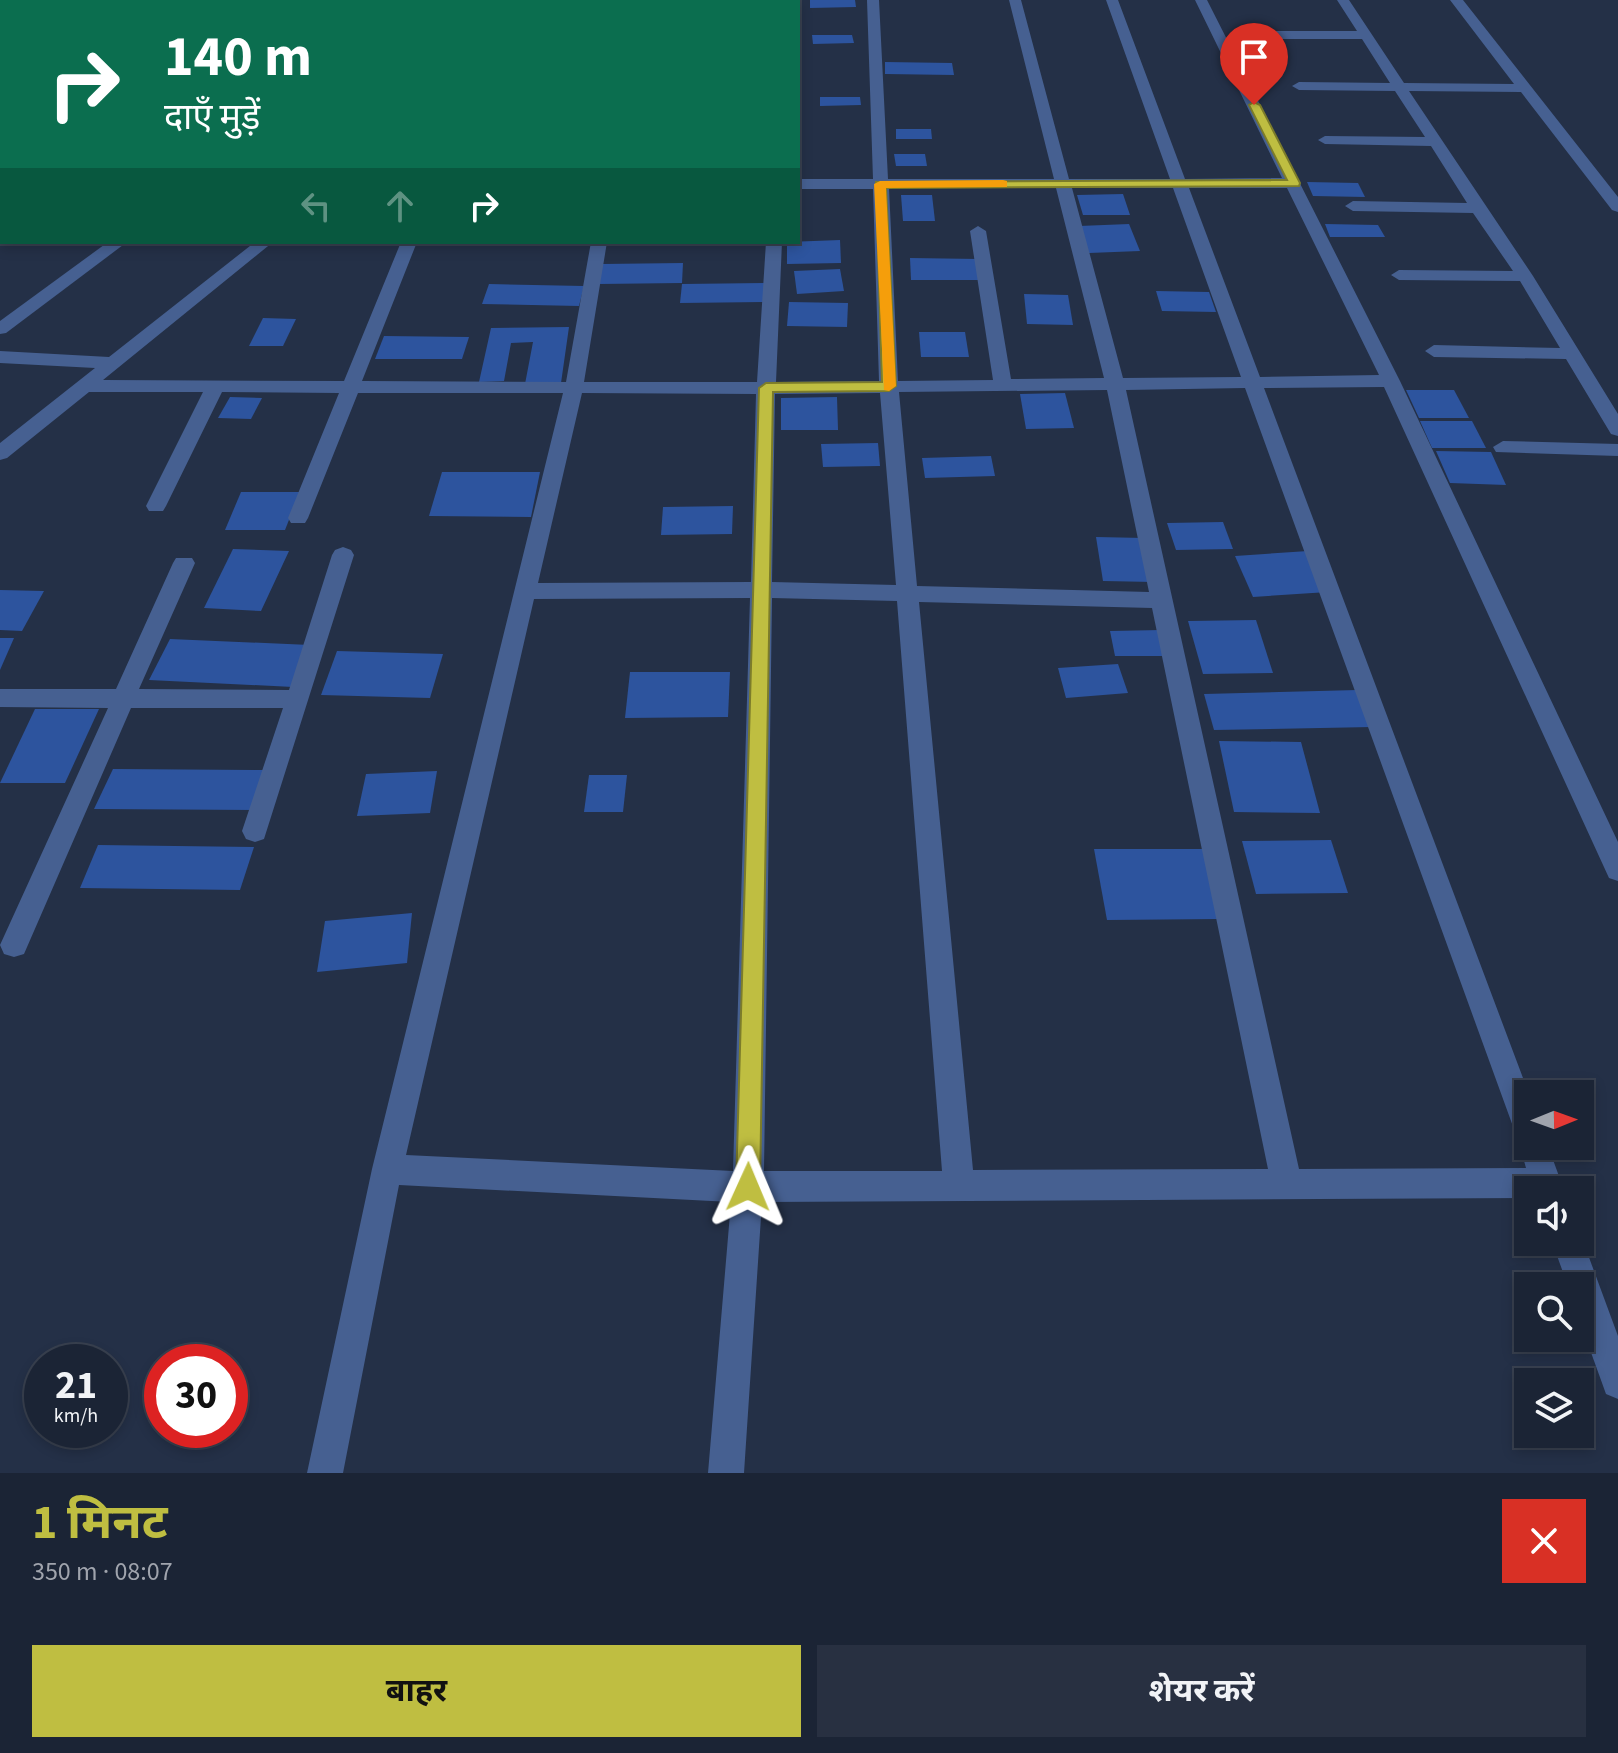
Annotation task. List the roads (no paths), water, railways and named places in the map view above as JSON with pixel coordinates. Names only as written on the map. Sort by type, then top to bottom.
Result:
[{"type":"street","points":[[873,0],[889,386],[959,1188]]},
{"type":"street","points":[[1015,0],[1115,384],[1287,1185]]},
{"type":"street","points":[[1112,0],[1514,1094]]},
{"type":"street","points":[[1201,0],[1391,381],[1618,870]]},
{"type":"street","points":[[1343,0],[1525,276],[1618,430]]},
{"type":"street","points":[[1456,0],[1618,207]]},
{"type":"street","points":[[1275,35],[1366,35]]},
{"type":"street","points":[[1299,86],[1526,88]]},
{"type":"street","points":[[1325,140],[1435,142]]},
{"type":"street","points":[[800,184],[1294,183]]},
{"type":"street","points":[[1353,206],[1478,208]]},
{"type":"street","points":[[978,231],[1003,385]]},
{"type":"street","points":[[0,329],[116,244]]},
{"type":"street","points":[[0,453],[262,244]]},
{"type":"street","points":[[298,518],[408,244]]},
{"type":"street","points":[[325,1473],[387,1169],[574,387],[599,244]]},
{"type":"street","points":[[726,1473],[748,1187],[766,388],[774,244]]},
{"type":"street","points":[[1399,275],[1525,276]]},
{"type":"street","points":[[1434,351],[1572,354]]},
{"type":"street","points":[[0,357],[113,363]]},
{"type":"street","points":[[85,386],[766,388],[1391,381]]},
{"type":"street","points":[[156,506],[215,387]]},
{"type":"street","points":[[1503,447],[1618,450]]},
{"type":"street","points":[[255,831],[343,555]]},
{"type":"street","points":[[14,945],[184,563]]},
{"type":"street","points":[[525,591],[762,590],[1161,600]]},
{"type":"street","points":[[1,700],[298,699]]},
{"type":"street","points":[[387,1169],[748,1187],[1514,1186]]},
{"type":"street","points":[[1573,1256],[1618,1382]]}]
